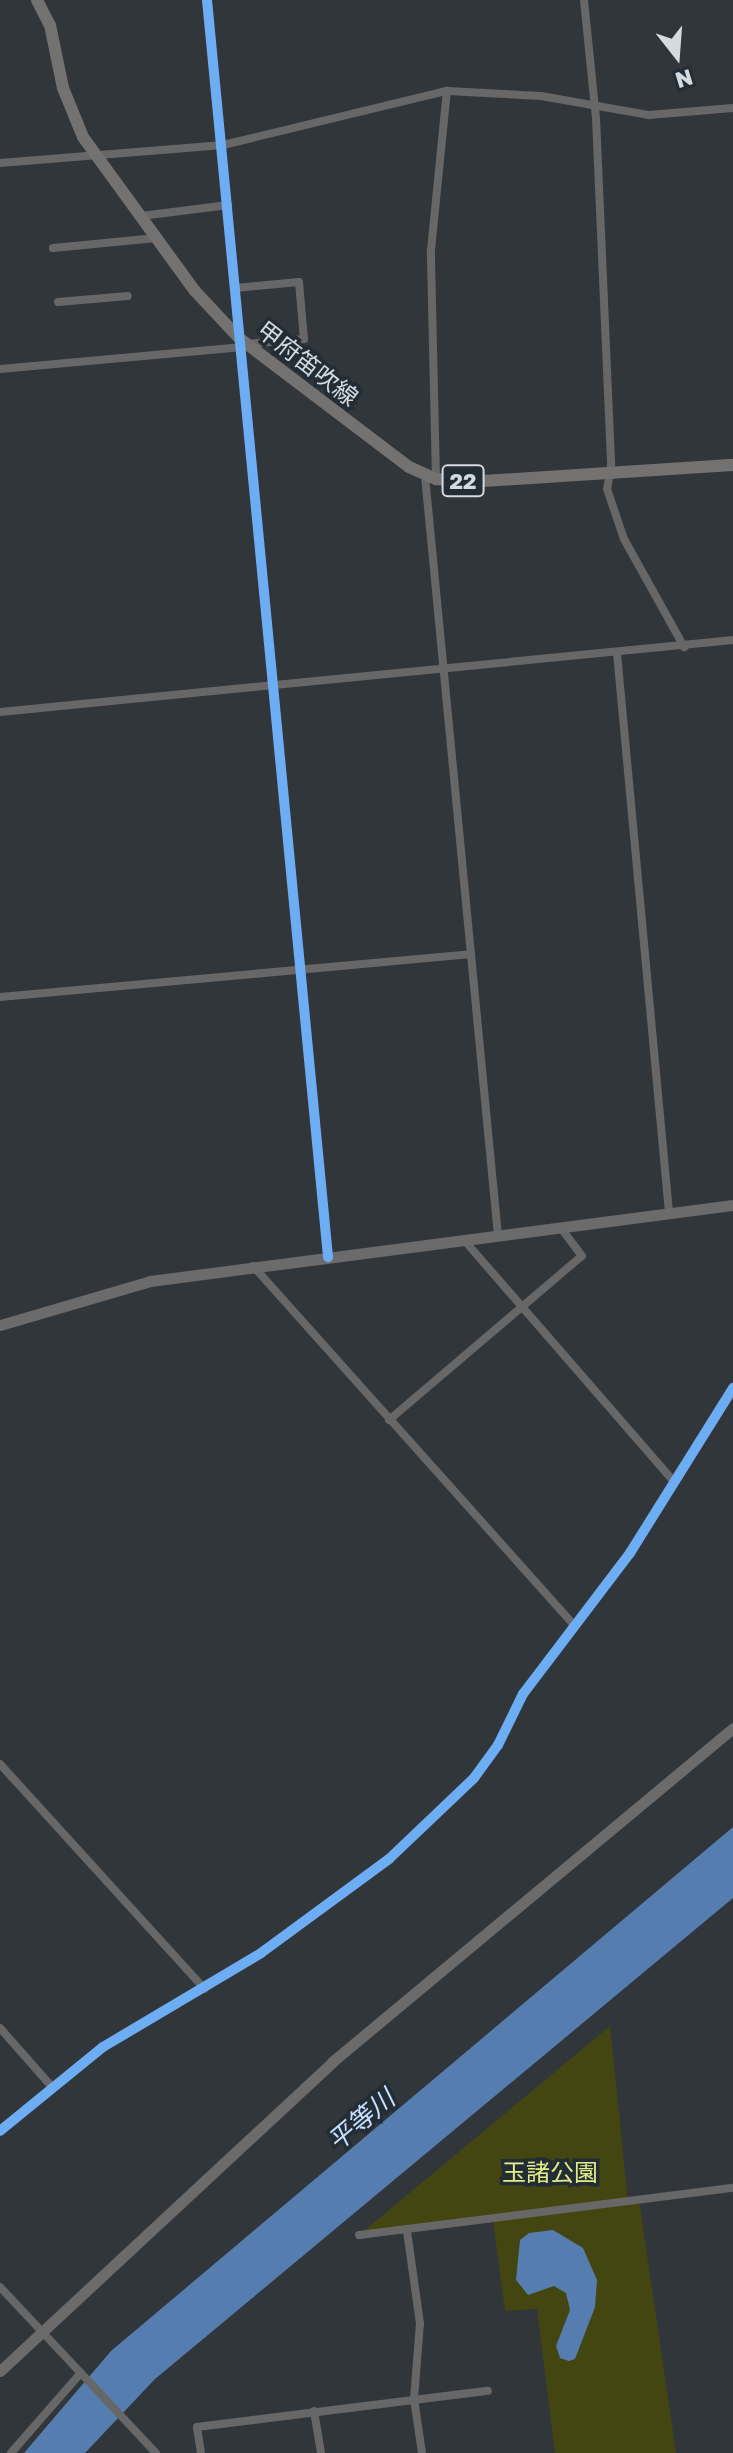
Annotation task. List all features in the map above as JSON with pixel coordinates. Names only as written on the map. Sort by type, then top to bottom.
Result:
[{"type":"main road","name":"甲府笛吹線","points":[[42,2],[74,119],[94,153],[195,291],[242,343],[431,478]]},
{"type":"main road","name":"22","points":[[431,478],[607,474],[733,465]]},
{"type":"street","points":[[207,0],[328,1257]]},
{"type":"street","points":[[584,0],[593,105],[607,489],[624,539],[684,647]]},
{"type":"street","points":[[447,91],[431,250],[431,478],[443,667],[498,1235]]},
{"type":"street","points":[[0,163],[94,153],[223,145],[447,91],[541,96],[649,115],[733,108]]},
{"type":"street","points":[[141,216],[228,205]]},
{"type":"street","points":[[53,248],[157,238]]},
{"type":"street","points":[[0,369],[304,339],[299,282],[235,288]]},
{"type":"street","points":[[58,302],[128,296]]},
{"type":"street","points":[[0,712],[733,640]]},
{"type":"street","points":[[617,653],[669,1212]]},
{"type":"street","points":[[0,997],[471,954]]},
{"type":"street","points":[[0,1325],[150,1281],[733,1205]]},
{"type":"street","points":[[389,1420],[582,1256],[561,1228]]},
{"type":"street","points":[[464,1240],[674,1482]]},
{"type":"street","points":[[252,1266],[575,1626]]},
{"type":"street","points":[[0,2131],[103,2047],[205,1989],[389,1859],[474,1778],[523,1694],[630,1553],[733,1388]]},
{"type":"street","points":[[0,2371],[332,2062],[733,1728]]},
{"type":"street","points":[[0,1764],[205,1989]]},
{"type":"street","points":[[0,2028],[52,2087]]},
{"type":"street","points":[[359,2235],[733,2188]]},
{"type":"street","points":[[407,2231],[420,2323],[414,2399],[422,2453]]},
{"type":"street","points":[[0,2287],[156,2453]]},
{"type":"street","points":[[11,2453],[82,2375]]},
{"type":"street","points":[[201,2453],[197,2427],[488,2391]]},
{"type":"street","points":[[314,2411],[321,2453]]},
{"type":"green space","name":"玉諸公園","points":[[610,2026],[628,2201],[639,2200],[676,2453],[555,2453],[537,2309],[505,2311],[493,2220],[359,2235]]},
{"type":"water","points":[[733,1827],[733,1898],[155,2379],[85,2453],[24,2453],[111,2351]]},
{"type":"water","points":[[553,2230],[583,2248],[597,2280],[595,2307],[575,2359],[569,2361],[560,2358],[556,2346],[570,2310],[566,2293],[554,2286],[528,2295],[516,2280],[520,2240],[529,2233]]},
{"type":"cycle path","points":[[207,0],[328,1257]]},
{"type":"cycle path","points":[[0,2131],[103,2047],[261,1953],[389,1859],[474,1778],[498,1745],[523,1694],[630,1553],[733,1388]]},
{"type":"water label","name":"平等川","points":[[361,2120]]}]
